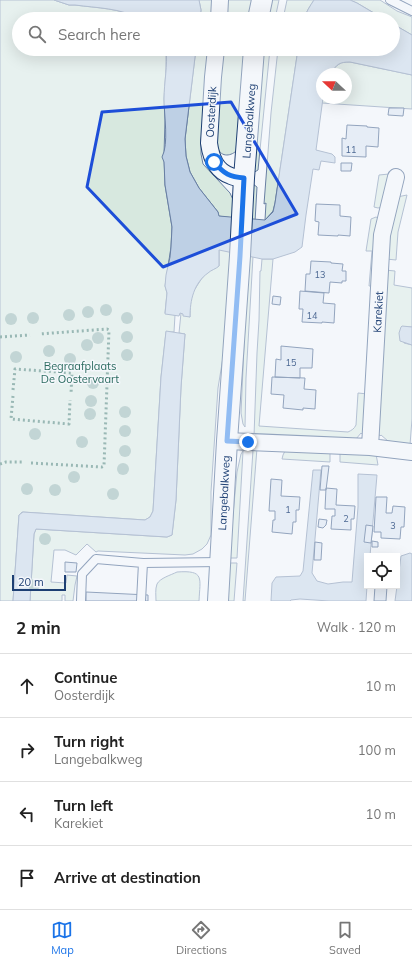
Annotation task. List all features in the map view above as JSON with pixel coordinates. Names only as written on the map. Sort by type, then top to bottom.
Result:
[{"type":"street","points":[[219,12],[220,0]]},
{"type":"street","points":[[259,12],[262,0]]},
{"type":"street","name":"Oosterdijk","points":[[215,56],[212,85],[210,154],[220,170],[232,177],[244,178]]},
{"type":"street","name":"Langebalkweg","points":[[218,601],[244,178],[253,56]]},
{"type":"street","name":"Karekiet","points":[[370,447],[382,235],[396,177]]},
{"type":"street","points":[[227,441],[370,447],[412,452]]},
{"type":"lane","points":[[390,0],[412,11]]},
{"type":"lane","points":[[80,601],[82,574],[96,559],[143,563],[220,562]]},
{"type":"lane","points":[[141,601],[143,563]]},
{"type":"highlighted area","points":[[231,102],[297,214],[163,267],[87,187],[102,112]]},
{"type":"green space","name":"Begraafplaats De Oostervaart","points":[[0,0],[54,0],[69,5],[121,12],[12,12],[12,56],[166,56],[164,99],[165,185],[172,227],[171,247],[165,286],[167,293],[165,313],[175,315],[174,332],[166,332],[161,377],[153,511],[150,517],[145,520],[22,512],[19,515],[13,601],[0,601]]},
{"type":"green space","points":[[199,0],[215,0],[214,12],[201,12]]},
{"type":"green space","points":[[226,0],[253,0],[251,12],[225,12]]},
{"type":"green space","points":[[270,0],[279,0],[276,12],[268,12]]},
{"type":"green space","points":[[287,0],[314,0],[307,12],[284,12]]},
{"type":"green space","points":[[350,0],[380,0],[400,12],[372,12]]},
{"type":"green space","points":[[400,12],[412,17],[412,35],[400,28]]},
{"type":"green space","points":[[195,56],[209,56],[201,154],[203,164],[230,193],[234,202],[233,218],[218,216],[218,212],[199,188],[190,172],[186,156],[185,139]]},
{"type":"green space","points":[[221,56],[244,56],[237,150],[230,155],[224,155],[218,148],[216,131]]},
{"type":"green space","points":[[261,56],[269,56],[258,170],[253,173]]},
{"type":"green space","points":[[277,56],[297,56],[275,203],[273,211],[265,220],[266,203],[264,204]]},
{"type":"green space","points":[[342,62],[350,62],[412,75],[412,109],[337,104],[352,104],[352,68],[335,67]]},
{"type":"green space","points":[[389,174],[383,207],[374,207],[379,175]]},
{"type":"green space","points":[[253,184],[257,187],[246,378],[245,427],[241,413]]},
{"type":"green space","points":[[407,195],[398,232],[396,260],[386,259],[397,197]]},
{"type":"green space","points":[[376,217],[380,219],[374,286],[369,286],[372,251],[366,251],[371,219]]},
{"type":"green space","points":[[219,249],[232,252],[225,345],[218,388],[211,492],[211,535],[207,544],[193,554],[185,555],[96,552],[87,544],[76,555],[65,550],[54,550],[51,582],[66,583],[67,575],[77,576],[73,601],[65,601],[65,595],[62,595],[62,601],[30,601],[34,534],[36,529],[167,537],[172,535],[176,500],[185,334],[179,333],[181,313],[190,317],[190,303],[193,292],[208,272],[219,266]]},
{"type":"green space","points":[[262,259],[273,259],[259,426],[348,432],[356,425],[358,393],[368,394],[364,432],[362,434],[361,433],[356,439],[254,436],[260,271]]},
{"type":"green space","points":[[385,270],[395,271],[394,285],[412,288],[412,327],[402,327],[404,343],[412,345],[412,419],[410,445],[388,441],[377,432]]},
{"type":"green space","points":[[257,448],[245,601],[243,601],[253,450]]},
{"type":"green space","points":[[286,449],[330,451],[330,462],[282,459]]},
{"type":"green space","points":[[243,451],[237,558],[229,558],[237,472]]},
{"type":"green space","points":[[340,452],[376,454],[378,465],[340,462]]},
{"type":"green space","points":[[228,563],[237,563],[234,601],[226,601]]},
{"type":"green space","points":[[177,572],[192,572],[197,574],[200,581],[199,601],[156,601],[156,588],[158,582],[163,578]]},
{"type":"water","points":[[54,0],[199,0],[201,10],[201,12],[121,12],[69,5]]},
{"type":"water","points":[[314,0],[350,0],[372,12],[307,12]]},
{"type":"water","points":[[400,28],[412,35],[412,75],[350,62],[339,64],[335,68],[316,68],[316,104],[322,104],[316,150],[332,154],[335,157],[335,163],[321,161],[319,170],[313,169],[302,247],[295,252],[273,259],[262,259],[219,250],[219,266],[203,277],[196,287],[192,298],[190,317],[183,316],[183,314],[180,313],[179,316],[165,314],[167,293],[165,286],[170,257],[172,227],[165,185],[164,162],[162,157],[166,137],[164,99],[167,56],[195,56],[185,139],[186,156],[190,172],[199,188],[218,212],[219,216],[265,220],[273,212],[297,56],[400,56]]},
{"type":"water","points":[[402,326],[412,327],[412,345],[400,341],[399,333]]},
{"type":"water","points":[[166,331],[185,334],[176,500],[172,535],[167,537],[36,529],[34,534],[30,601],[13,601],[19,515],[23,512],[145,520],[150,517],[153,511],[161,377]]},
{"type":"water","points":[[313,470],[321,470],[312,573],[317,581],[328,584],[352,582],[358,507],[358,474],[377,475],[370,553],[364,553],[364,589],[367,589],[366,601],[300,599],[290,601],[271,601],[272,583],[276,577],[300,576],[303,571]]},
{"type":"water","points":[[410,553],[412,554],[412,601],[395,601],[397,589],[400,589],[401,556]]},
{"type":"building","points":[[389,108],[404,108],[403,116],[388,115]]},
{"type":"building","points":[[347,125],[379,128],[378,147],[366,146],[366,157],[342,156],[342,138],[346,139]]},
{"type":"building","points":[[341,163],[352,163],[351,171],[341,171]]},
{"type":"building","points":[[316,204],[340,205],[340,216],[351,217],[350,236],[318,235],[319,222],[315,221]]},
{"type":"building","points":[[311,261],[343,264],[342,271],[346,271],[346,281],[342,281],[342,283],[330,282],[329,293],[305,291],[306,274],[310,274]]},
{"type":"building","points":[[300,291],[324,293],[323,303],[335,304],[334,323],[302,322],[303,309],[299,309]]},
{"type":"building","points":[[273,296],[281,297],[280,305],[272,304]]},
{"type":"building","points":[[281,346],[313,349],[312,368],[300,368],[300,378],[275,377],[276,359],[281,360]]},
{"type":"building","points":[[272,377],[305,378],[304,389],[316,390],[315,409],[303,408],[303,410],[283,408],[284,395],[271,394]]},
{"type":"building","points":[[322,466],[329,466],[326,490],[320,490]]},
{"type":"building","points":[[271,479],[282,480],[281,496],[300,497],[299,510],[296,510],[296,522],[293,522],[292,534],[272,532],[273,520],[275,520],[275,511],[269,511]]},
{"type":"building","points":[[326,488],[337,489],[336,505],[355,506],[354,519],[351,519],[351,530],[331,529],[332,516],[335,516],[335,509],[325,509]]},
{"type":"building","points":[[376,497],[387,497],[386,513],[392,513],[393,506],[405,507],[404,527],[401,527],[400,539],[381,538],[381,532],[374,532]]},
{"type":"building","points":[[319,519],[327,520],[326,525],[323,528],[318,527]]},
{"type":"building","points":[[366,525],[373,526],[371,543],[364,542]]},
{"type":"building","points":[[372,541],[378,542],[378,547],[372,547]]},
{"type":"building","points":[[315,542],[322,543],[321,560],[314,560]]},
{"type":"building","points":[[65,562],[77,563],[76,572],[65,572]]},
{"type":"building","points":[[375,589],[387,589],[386,601],[374,601]]},
{"type":"building","points":[[86,592],[148,595],[148,601],[86,601]]},
{"type":"hedge","points":[[31,463],[104,466],[109,330],[40,334]]},
{"type":"hedge","points":[[0,337],[30,335]]},
{"type":"hedge","points":[[13,390],[15,369],[72,373],[71,394]]},
{"type":"hedge","points":[[13,396],[11,419],[69,424],[70,400]]},
{"type":"hedge","points":[[0,464],[6,462],[24,462]]},
{"type":"route","points":[[214,162],[220,170],[226,174],[232,177],[244,178],[227,441],[248,442]]}]
